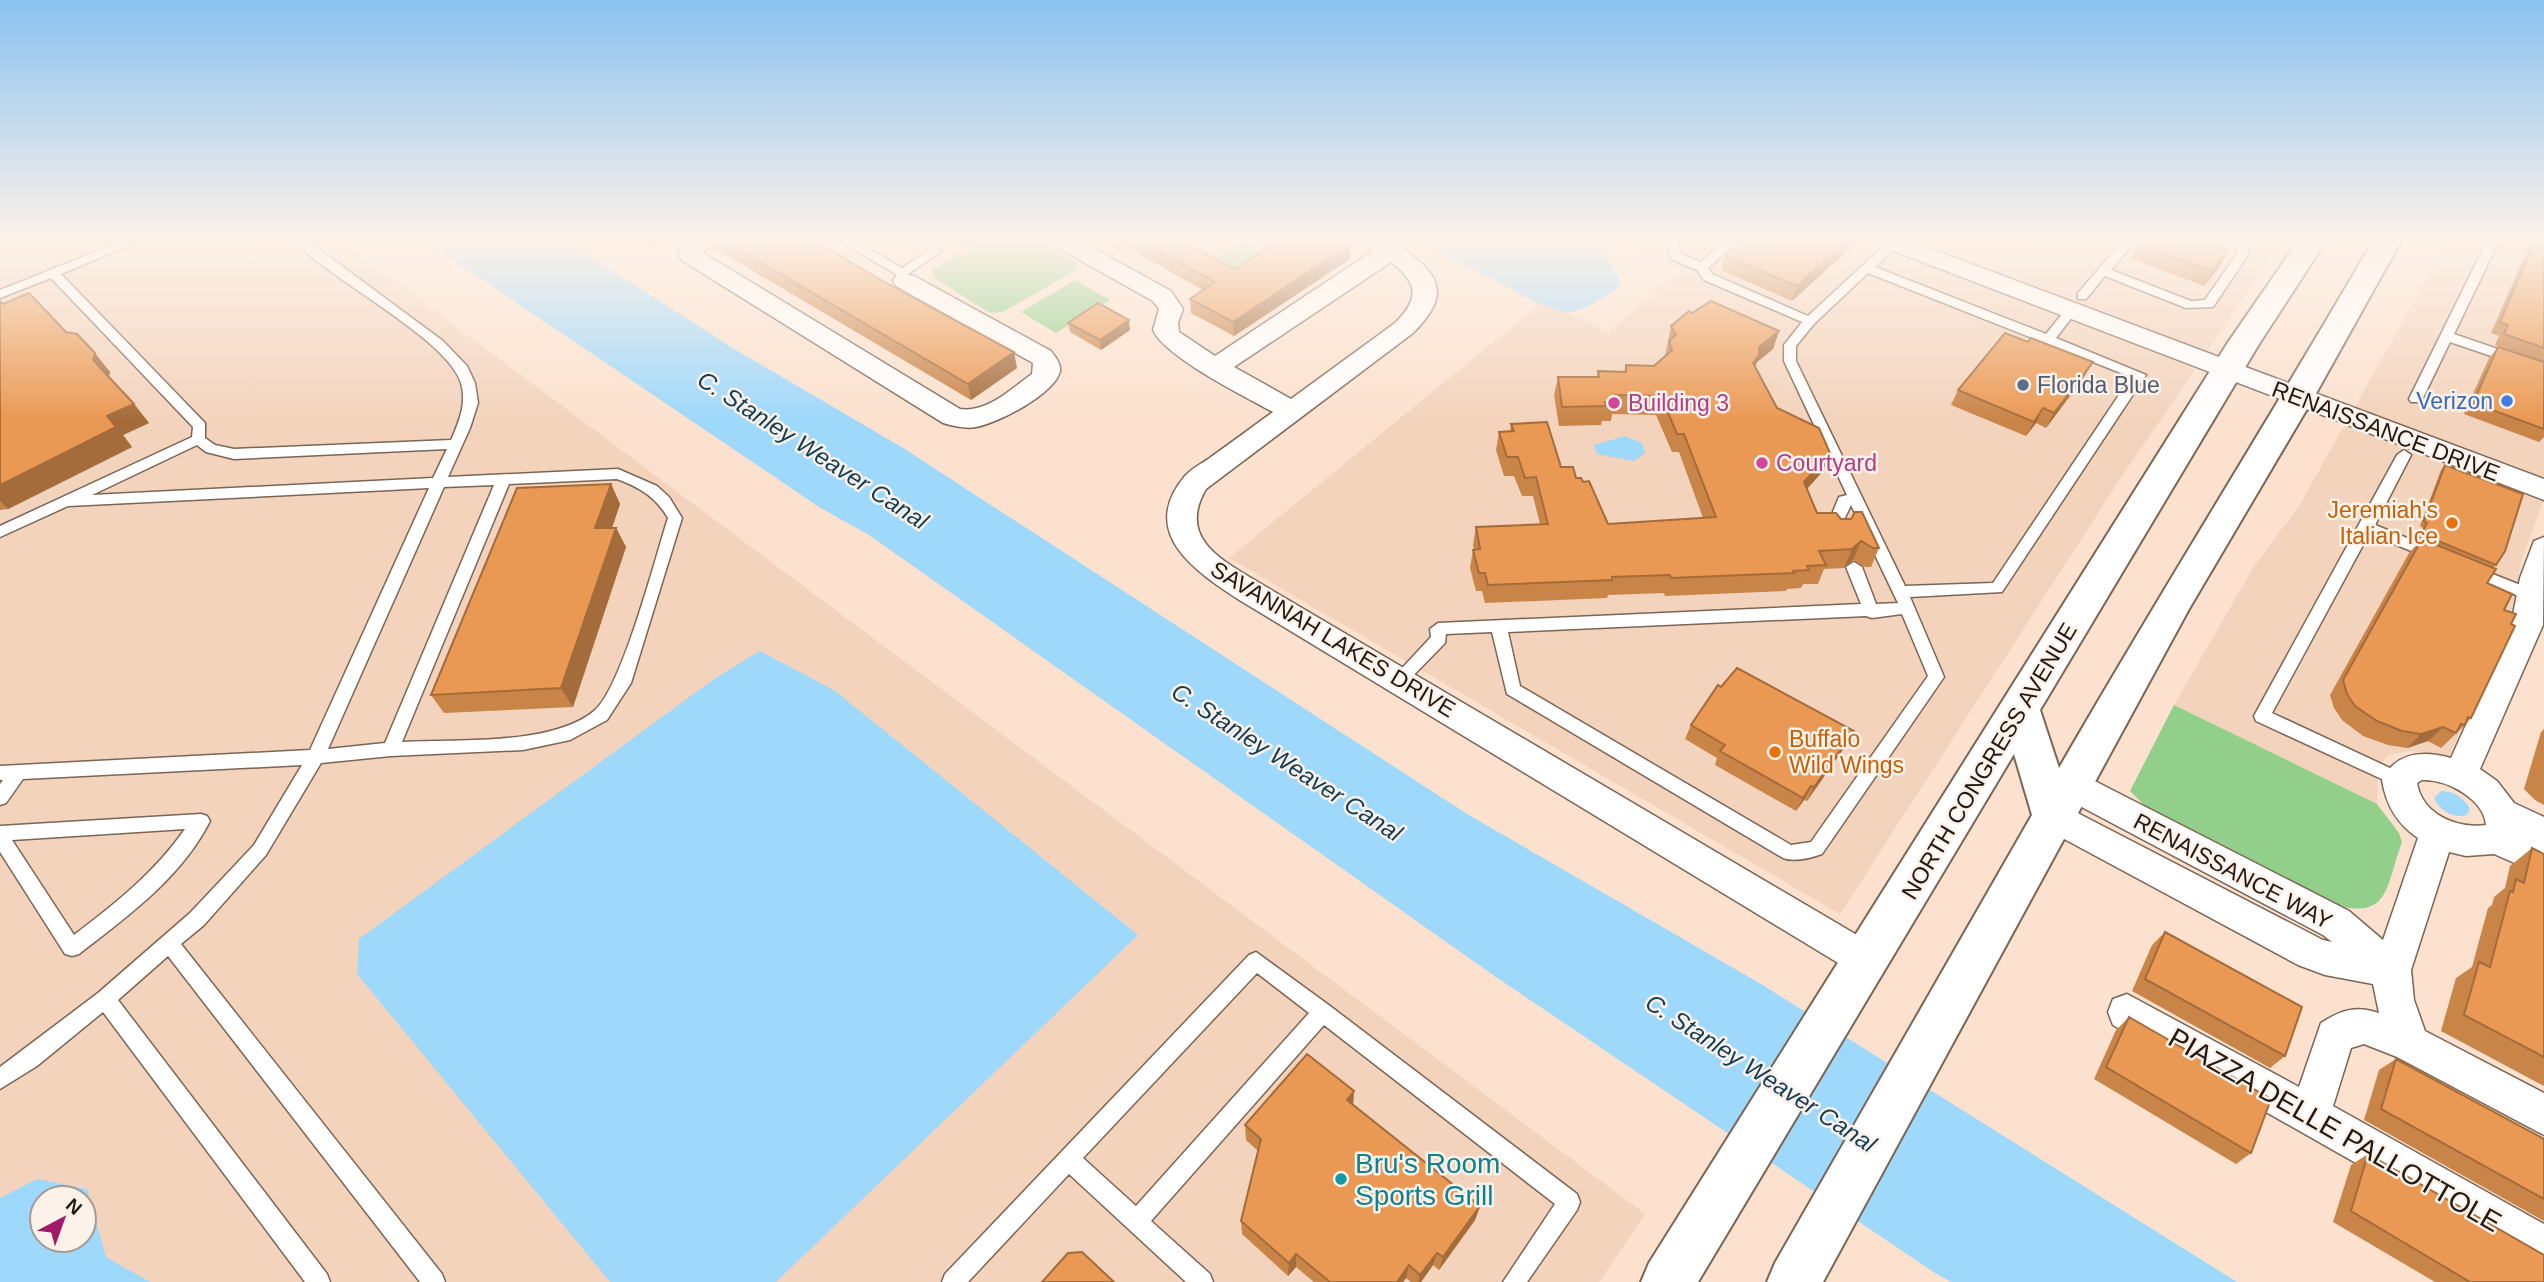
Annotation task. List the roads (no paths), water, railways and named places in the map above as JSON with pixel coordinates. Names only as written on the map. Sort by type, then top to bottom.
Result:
[{"type":"main road","name":"NORTH CONGRESS AVENUE","points":[[1668,1282],[2273,301]]},
{"type":"main road","points":[[1794,1282],[2173,603],[2303,389],[2353,301]]},
{"type":"main road","points":[[2020,710],[2062,801]]},
{"type":"street","points":[[764,301],[953,417],[967,421],[983,418],[1043,379],[1047,363],[1042,357],[945,301]]},
{"type":"street","points":[[1165,301],[1171,309],[1164,323],[1164,331],[1169,337],[1215,368],[1290,410]]},
{"type":"street","points":[[1215,368],[1306,301]]},
{"type":"street","name":"SAVANNAH LAKES DRIVE","points":[[1424,301],[1419,313],[1404,328],[1196,482],[1182,505],[1182,530],[1194,552],[1218,572],[1866,960]]},
{"type":"street","points":[[2067,301],[2076,304]]},
{"type":"street","points":[[2069,301],[2076,304]]},
{"type":"street","name":"RENAISSANCE DRIVE","points":[[2076,304],[2303,389],[2544,468]]},
{"type":"street","name":"RENAISSANCE DRIVE","points":[[2303,389],[2544,490]]},
{"type":"street","points":[[2460,775],[2527,625],[2535,578],[2544,548]]},
{"type":"street","points":[[2544,833],[2500,826],[2471,843],[2438,832],[2411,812],[2399,790],[2399,780],[2404,772],[2414,767],[2435,767],[2460,775],[2487,792],[2500,826],[2544,860]]},
{"type":"street","name":"RENAISSANCE WAY","points":[[2062,801],[2311,953],[2392,970]]},
{"type":"street","points":[[2411,1044],[2397,1016],[2391,989],[2392,970],[2438,832]]},
{"type":"street","name":"PIAZZA DELLE PALLOTTOLE","points":[[2127,1012],[2544,1248]]},
{"type":"street","points":[[2310,1115],[2335,1036],[2348,1027],[2364,1026],[2411,1044],[2544,1115]]},
{"type":"lane","points":[[78,301],[200,426],[198,439]]},
{"type":"lane","points":[[0,1079],[30,1059],[105,999],[197,919],[260,850],[316,756],[456,444],[471,403],[468,383],[460,366],[438,344],[380,301]]},
{"type":"lane","points":[[1763,301],[1810,321]]},
{"type":"lane","points":[[1499,627],[1513,690],[1789,853],[1816,849],[1936,677],[1905,600],[1790,361],[1790,345],[1831,301]]},
{"type":"lane","points":[[1399,680],[1440,639],[1438,629],[1872,612],[1905,600],[1997,588],[2139,375],[1949,301]]},
{"type":"lane","points":[[2048,340],[2079,301]]},
{"type":"lane","points":[[2179,301],[2190,305],[2208,304],[2210,301]]},
{"type":"lane","points":[[2416,398],[2463,301]]},
{"type":"lane","points":[[2446,336],[2544,370]]},
{"type":"lane","points":[[198,439],[211,449],[234,454],[456,444]]},
{"type":"lane","points":[[0,532],[198,439]]},
{"type":"lane","points":[[2399,780],[2262,716],[2300,642],[2368,528],[2404,455]]},
{"type":"lane","points":[[0,798],[9,772],[272,761],[391,749],[523,743],[564,735],[601,715],[623,683],[676,518],[666,499],[644,484],[618,474],[64,501]]},
{"type":"lane","points":[[391,749],[502,481]]},
{"type":"lane","points":[[1838,531],[1835,524],[1844,500],[1857,500]]},
{"type":"lane","points":[[2368,528],[2533,596]]},
{"type":"lane","points":[[1853,567],[1872,612]]},
{"type":"lane","points":[[201,821],[171,864],[139,896],[72,948],[0,835],[201,821]]},
{"type":"lane","points":[[169,943],[435,1282]]},
{"type":"lane","points":[[953,1282],[1255,961],[1569,1202],[1514,1282]]},
{"type":"lane","points":[[105,999],[319,1282]]},
{"type":"lane","points":[[1136,1222],[1322,1012]]},
{"type":"lane","points":[[1069,1159],[1202,1282]]},
{"type":"water","name":"C. Stanley Weaver Canal","points":[[514,301],[659,301],[731,347],[903,448],[1467,814],[1761,984],[2237,1282],[1951,1282],[1493,975],[869,535],[819,507]]},
{"type":"water","points":[[1534,301],[1597,301],[1568,313]]},
{"type":"water","points":[[1625,436],[1642,443],[1645,453],[1634,461],[1597,454],[1594,445]]},
{"type":"water","points":[[760,651],[835,691],[1138,935],[776,1282],[610,1282],[357,974],[359,939],[714,679]]},
{"type":"water","points":[[2441,791],[2461,798],[2470,809],[2467,815],[2452,815],[2443,810],[2434,798]]},
{"type":"water","points":[[37,1179],[62,1184],[28,1184],[28,1254],[98,1254],[98,1228],[106,1257],[150,1282],[0,1282],[0,1198]]},
{"type":"place","name":"Florida Blue","points":[[2023,385]]},
{"type":"place","name":"Verizon","points":[[2507,401]]},
{"type":"place","name":"Building 3","points":[[1614,403]]},
{"type":"place","name":"Courtyard","points":[[1762,463]]},
{"type":"place","name":"Jeremiah's Italian Ice","points":[[2452,523]]},
{"type":"place","name":"Buffalo Wild Wings","points":[[1775,752]]},
{"type":"place","name":"Bru's Room Sports Grill","points":[[1341,1179]]}]
